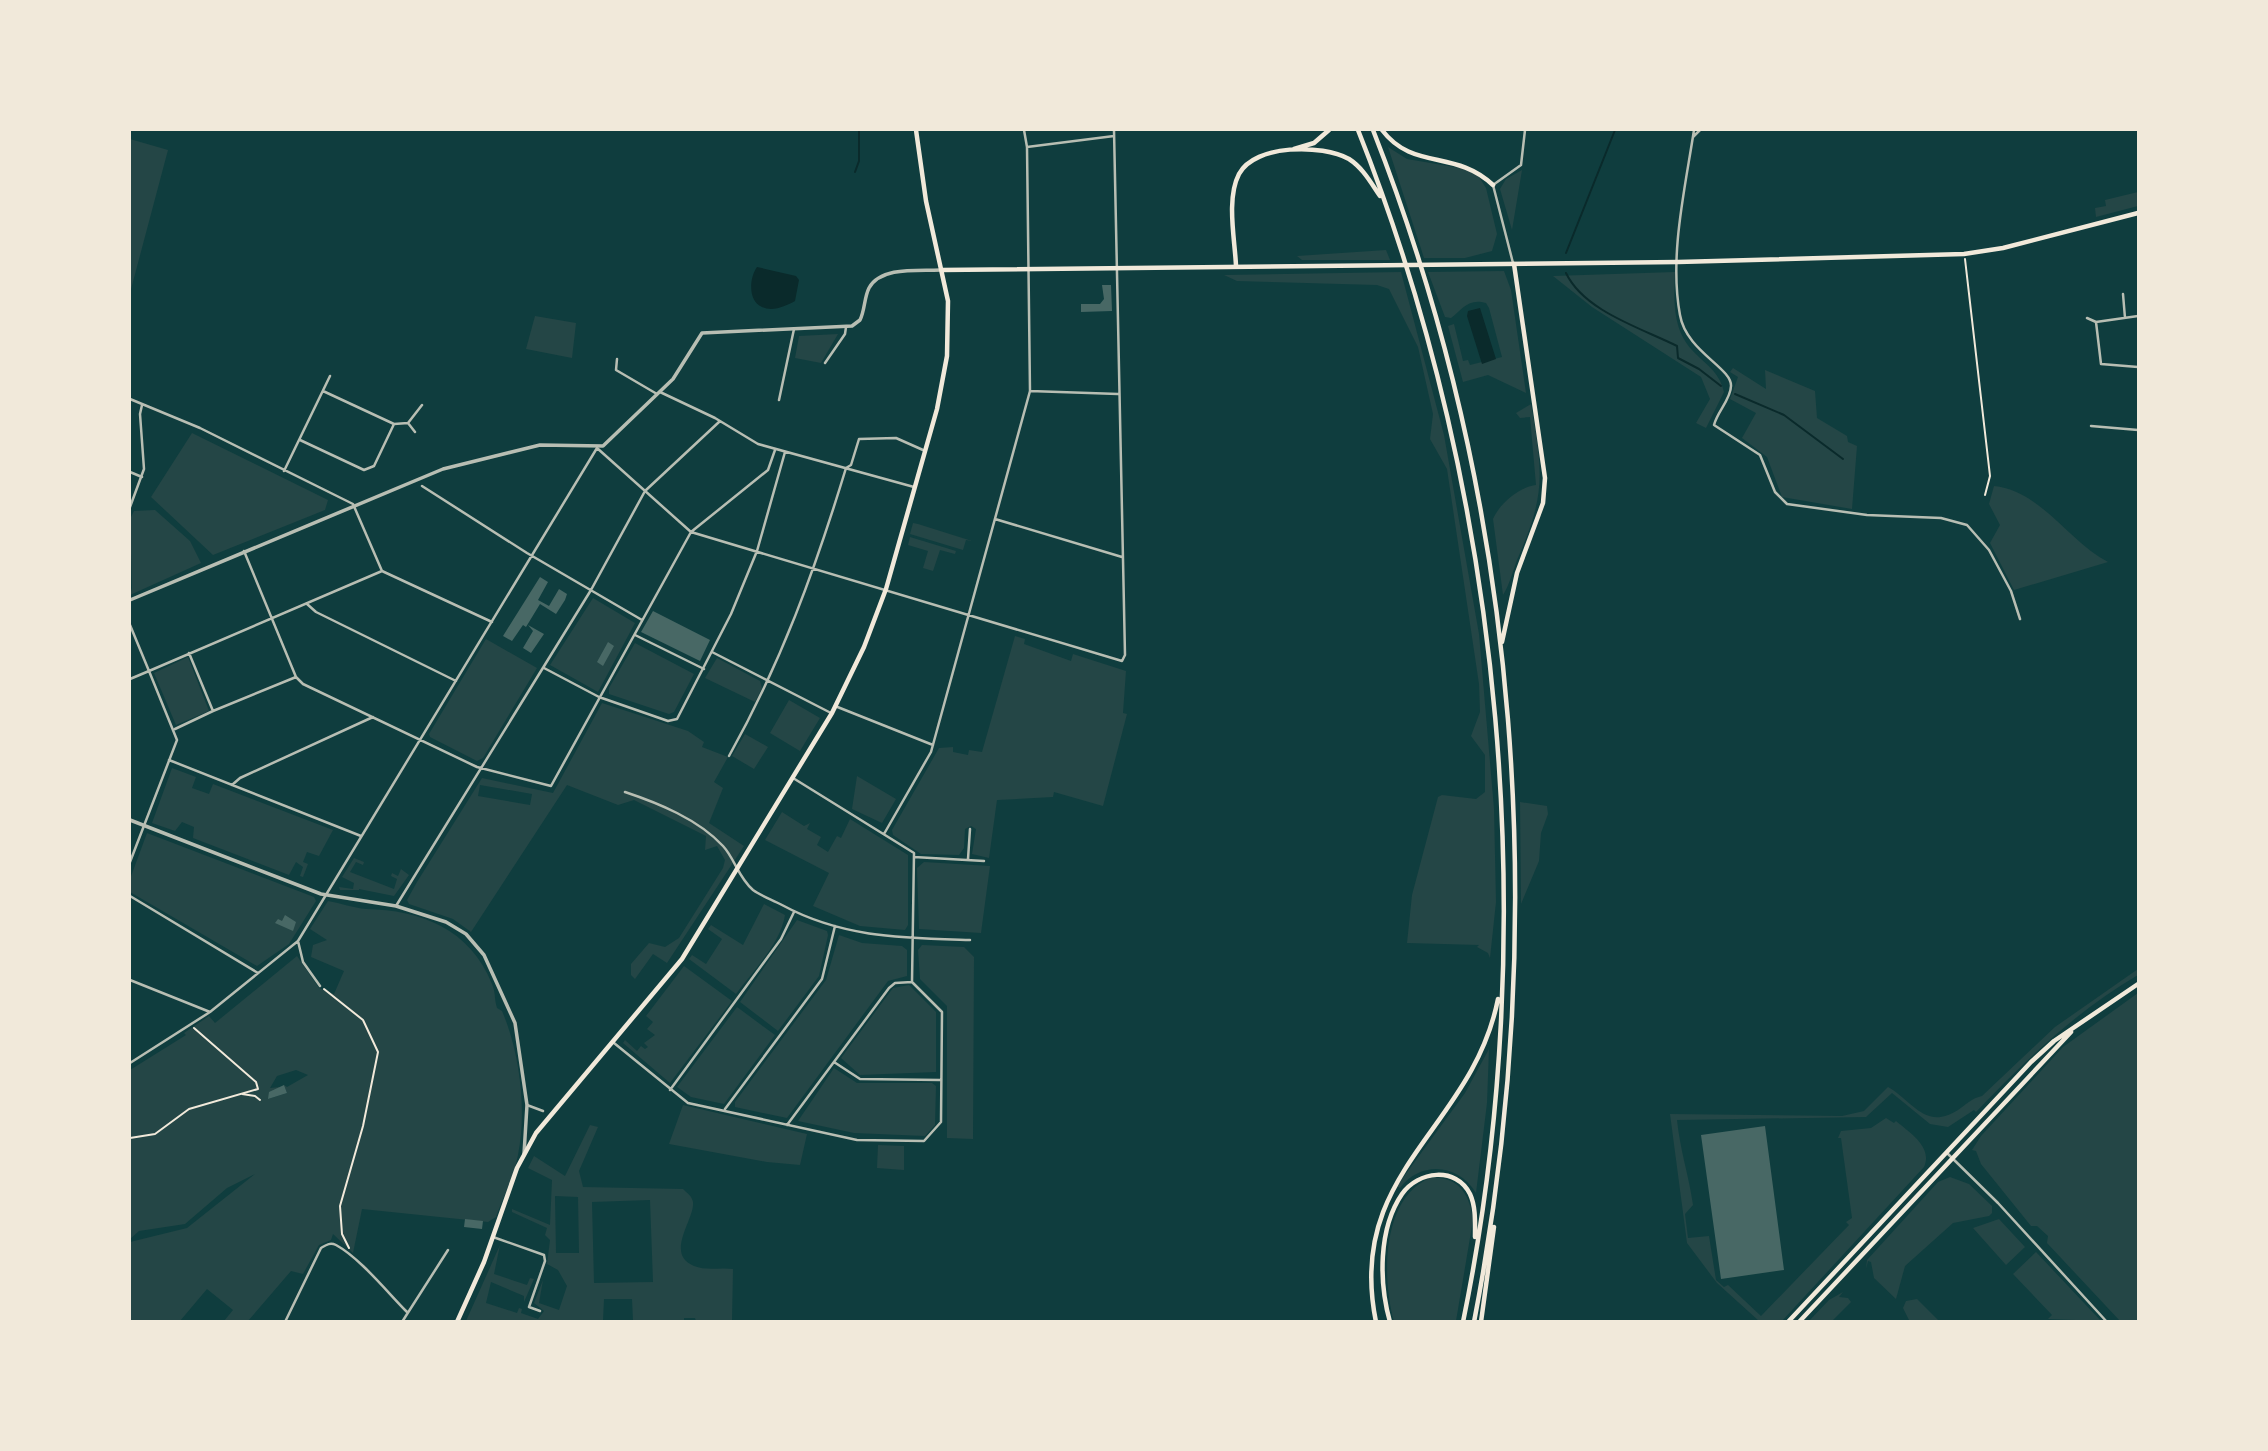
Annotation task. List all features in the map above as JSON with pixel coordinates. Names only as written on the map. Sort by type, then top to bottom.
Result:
[{"type":"main road","points":[[457,1321],[524,1156],[549,1115],[682,959],[832,713],[864,647],[886,589],[923,450],[937,409],[947,356],[948,301],[916,130]]},
{"type":"main road","points":[[1236,266],[1234,196],[1238,176],[1255,157],[1314,143],[1329,130]]},
{"type":"main road","points":[[1358,130],[1384,201],[1441,398],[1481,604],[1493,716],[1503,860],[1502,985],[1496,1085],[1476,1252],[1463,1321]]},
{"type":"main road","points":[[1373,130],[1415,251],[1456,395],[1488,555],[1501,646],[1513,792],[1516,927],[1508,1086],[1481,1321]]},
{"type":"main road","points":[[1381,130],[1400,149],[1410,154],[1466,165],[1493,185]]},
{"type":"main road","points":[[1286,151],[1329,152],[1348,159],[1362,170],[1384,201]]},
{"type":"main road","points":[[941,270],[1678,262],[1964,254],[2003,248],[2138,213]]},
{"type":"main road","points":[[1501,646],[1517,573],[1543,503],[1545,478],[1514,264]]},
{"type":"main road","points":[[1788,1321],[2031,1062],[2074,1028],[2138,984]]},
{"type":"main road","points":[[1376,1321],[1371,1288],[1371,1256],[1381,1213],[1405,1167],[1460,1092],[1480,1058],[1495,1016],[1502,985]]},
{"type":"main road","points":[[1799,1321],[1847,1273],[2074,1028]]},
{"type":"main road","points":[[1390,1321],[1383,1270],[1386,1241],[1396,1207],[1407,1189],[1422,1178],[1440,1175],[1456,1180],[1468,1191],[1474,1204],[1476,1252]]},
{"type":"main road","points":[[1474,1321],[1497,1194]]},
{"type":"street","points":[[884,834],[933,745],[1030,391],[1030,270],[1027,148],[1024,130]]},
{"type":"street","points":[[597,448],[691,532],[1122,661],[1125,655],[1114,130]]},
{"type":"street","points":[[1514,264],[1493,185],[1521,165],[1525,130]]},
{"type":"street","points":[[1694,130],[1678,262],[1678,304],[1682,327],[1691,343],[1724,371],[1731,384],[1714,425],[1760,455],[1779,498],[1787,504],[1833,511],[1941,518],[1968,525],[1989,550],[2011,591],[2020,619]]},
{"type":"street","points":[[1693,137],[1700,130]]},
{"type":"street","points":[[1027,148],[1114,136]]},
{"type":"street","points":[[130,600],[443,469],[532,446],[597,448],[607,443],[665,388],[702,333],[845,327],[860,320],[867,292],[876,279],[895,272],[941,270]]},
{"type":"street","points":[[2123,294],[2125,318]]},
{"type":"street","points":[[2087,318],[2096,322],[2138,316]]},
{"type":"street","points":[[2096,322],[2101,364],[2138,368]]},
{"type":"street","points":[[825,363],[845,334],[845,327]]},
{"type":"street","points":[[779,400],[794,329]]},
{"type":"street","points":[[617,359],[616,370],[758,444],[914,487]]},
{"type":"street","points":[[284,471],[330,376]]},
{"type":"street","points":[[323,391],[394,424],[408,423],[422,405]]},
{"type":"street","points":[[1030,391],[1119,394]]},
{"type":"street","points":[[130,399],[200,428],[353,505],[382,571],[492,622]]},
{"type":"street","points":[[130,507],[142,477],[142,405]]},
{"type":"street","points":[[396,906],[591,590],[645,491],[719,422]]},
{"type":"street","points":[[408,423],[415,432]]},
{"type":"street","points":[[300,440],[364,470],[370,470],[394,424]]},
{"type":"street","points":[[2091,426],[2138,430]]},
{"type":"street","points":[[729,757],[770,682],[815,568],[846,468],[851,465],[859,439],[896,438],[923,450]]},
{"type":"street","points":[[130,1063],[210,1012],[298,941],[597,448]]},
{"type":"street","points":[[244,551],[274,618],[296,677],[303,684],[482,769],[551,786],[691,532],[768,470],[775,450]]},
{"type":"street","points":[[544,668],[599,697],[668,721],[681,714],[757,551],[785,452]]},
{"type":"street","points":[[130,472],[142,477]]},
{"type":"street","points":[[422,486],[532,556],[642,620]]},
{"type":"street","points":[[995,519],[1122,557]]},
{"type":"street","points":[[130,679],[382,571]]},
{"type":"street","points":[[307,603],[316,612],[456,681]]},
{"type":"street","points":[[130,625],[175,729],[177,740],[130,862]]},
{"type":"street","points":[[634,634],[704,669]]},
{"type":"street","points":[[712,652],[832,713]]},
{"type":"street","points":[[189,653],[213,711]]},
{"type":"street","points":[[175,729],[296,677]]},
{"type":"street","points":[[835,706],[933,745]]},
{"type":"street","points":[[232,785],[240,778],[374,717]]},
{"type":"street","points":[[169,760],[362,837]]},
{"type":"street","points":[[793,778],[914,855],[984,861]]},
{"type":"street","points":[[625,792],[680,815],[710,834],[726,848],[736,870],[754,891],[794,912],[864,935],[970,940]]},
{"type":"street","points":[[130,820],[326,895],[396,906],[457,927],[484,955],[515,1023],[527,1105],[524,1156]]},
{"type":"street","points":[[968,859],[970,829]]},
{"type":"street","points":[[611,1041],[688,1103],[857,1140],[924,1141],[934,1133],[941,1122],[942,1012],[912,982],[914,855]]},
{"type":"street","points":[[130,897],[258,973]]},
{"type":"street","points":[[670,1091],[781,939],[794,912]]},
{"type":"street","points":[[724,1111],[822,979],[835,926]]},
{"type":"street","points":[[298,941],[303,962],[320,986]]},
{"type":"street","points":[[130,980],[210,1012]]},
{"type":"street","points":[[787,1125],[889,988],[895,983],[912,982]]},
{"type":"street","points":[[834,1062],[860,1079],[940,1080]]},
{"type":"street","points":[[527,1105],[543,1111]]},
{"type":"street","points":[[1945,1152],[2107,1321]]},
{"type":"street","points":[[493,1237],[544,1255],[545,1261],[529,1307],[540,1311]]},
{"type":"street","points":[[285,1321],[321,1248],[328,1244],[336,1245],[407,1312]]},
{"type":"street","points":[[402,1321],[449,1250]]},
{"type":"street","points":[[1839,1266],[1847,1273]]},
{"type":"path","points":[[1964,254],[1990,476],[1985,495]]},
{"type":"path","points":[[320,986],[352,1007],[363,1020],[378,1052],[363,1126],[340,1206],[342,1234]]},
{"type":"path","points":[[130,1138],[155,1134],[189,1110],[237,1093],[258,1089],[256,1082],[190,1024]]},
{"type":"path","points":[[237,1093],[255,1096],[260,1100]]},
{"type":"shaded area","points":[[130,139],[168,150],[130,293]]},
{"type":"shaded area","points":[[1388,147],[1407,159],[1466,169],[1479,177],[1486,188],[1497,234],[1492,251],[1465,258],[1424,258]]},
{"type":"shaded area","points":[[1522,170],[1512,230],[1500,189],[1506,179]]},
{"type":"shaded area","points":[[2138,192],[2138,206],[2096,217],[2095,208],[2106,206],[2105,200]]},
{"type":"shaded area","points":[[1386,250],[1390,260],[1302,260],[1297,256]]},
{"type":"shaded area","points":[[757,267],[796,276],[799,280],[795,301],[775,309],[757,304],[751,289],[752,277]]},
{"type":"shaded area","points":[[1504,271],[1511,290],[1526,393],[1488,375],[1463,382],[1448,326],[1454,324],[1463,361],[1468,360],[1470,365],[1502,357],[1489,308],[1486,303],[1475,302],[1466,305],[1451,318],[1445,317],[1428,272]]},
{"type":"shaded area","points":[[1401,272],[1444,435],[1479,634],[1494,809],[1496,902],[1490,958],[1488,953],[1477,947],[1479,945],[1407,943],[1412,895],[1438,797],[1442,795],[1476,799],[1485,792],[1485,755],[1471,736],[1480,712],[1479,684],[1447,469],[1430,439],[1433,414],[1418,347],[1389,289],[1377,285],[1237,281],[1224,275]]},
{"type":"shaded area","points":[[1675,272],[1676,313],[1681,332],[1692,350],[1715,373],[1724,392],[1706,428],[1696,423],[1710,399],[1701,377],[1592,307],[1553,276]]},
{"type":"shaded area","points":[[1480,308],[1496,359],[1482,364],[1467,316],[1468,311]]},
{"type":"shaded area","points":[[535,316],[576,323],[572,358],[526,349]]},
{"type":"shaded area","points":[[838,334],[821,363],[795,358],[799,336]]},
{"type":"shaded area","points":[[1733,368],[1766,389],[1765,370],[1815,391],[1817,418],[1847,436],[1848,442],[1857,446],[1852,509],[1782,497],[1767,457],[1742,438],[1756,413],[1730,399],[1738,377],[1730,372]]},
{"type":"shaded area","points":[[1531,404],[1538,449],[1537,500],[1533,518],[1503,595],[1493,519],[1500,507],[1511,497],[1536,485],[1530,417],[1520,418],[1516,413]]},
{"type":"shaded area","points":[[192,433],[328,500],[325,510],[213,555],[151,497]]},
{"type":"shaded area","points":[[1994,486],[2026,497],[2108,562],[2014,590],[1990,543],[2000,525],[1989,504]]},
{"type":"shaded area","points":[[155,510],[190,541],[201,563],[130,595],[130,519],[134,511]]},
{"type":"shaded area","points":[[913,523],[972,541],[966,540],[963,550],[910,534]]},
{"type":"shaded area","points":[[910,537],[956,551],[955,554],[940,550],[933,571],[923,568],[928,551],[908,545]]},
{"type":"shaded area","points":[[593,598],[635,623],[598,692],[550,665]]},
{"type":"shaded area","points":[[1015,636],[1025,639],[1024,644],[1071,661],[1073,654],[1126,671],[1123,713],[1127,714],[1103,806],[1054,792],[1053,797],[997,800],[989,858],[972,854],[976,829],[971,826],[965,829],[964,848],[959,855],[921,854],[893,835],[892,830],[939,748],[953,747],[953,752],[968,755],[969,750],[982,752]]},
{"type":"shaded area","points":[[486,639],[537,668],[483,758],[477,761],[430,737],[429,734]]},
{"type":"shaded area","points":[[635,643],[694,674],[674,712],[669,714],[609,694],[609,688]]},
{"type":"shaded area","points":[[188,657],[209,711],[176,725],[154,673]]},
{"type":"shaded area","points":[[717,658],[760,681],[762,688],[755,702],[705,678]]},
{"type":"shaded area","points":[[789,700],[820,718],[800,751],[770,733]]},
{"type":"shaded area","points":[[602,703],[688,731],[704,742],[702,747],[728,757],[714,782],[723,788],[709,823],[744,846],[667,963],[653,954],[635,979],[631,975],[631,964],[649,943],[665,947],[679,938],[723,868],[725,860],[717,846],[705,850],[706,836],[634,800],[618,805],[567,785],[471,932],[453,919],[409,904],[407,900],[417,882],[482,778],[553,793]],"holes":[[[480,785],[532,794],[530,805],[478,796]]]},
{"type":"shaded area","points":[[745,734],[768,747],[754,769],[732,756]]},
{"type":"shaded area","points":[[172,768],[196,777],[192,788],[209,794],[213,784],[333,830],[319,856],[307,852],[303,862],[308,864],[303,877],[300,876],[303,867],[296,862],[289,875],[193,838],[194,827],[182,822],[175,831],[152,823]]},
{"type":"shaded area","points":[[857,776],[896,799],[882,823],[852,809]]},
{"type":"shaded area","points":[[1520,802],[1547,806],[1548,814],[1541,833],[1539,861],[1521,904]]},
{"type":"shaded area","points":[[782,812],[804,826],[810,823],[807,829],[821,837],[817,845],[828,852],[837,836],[841,838],[850,819],[908,855],[908,925],[905,930],[860,926],[813,906],[829,873],[765,840]]},
{"type":"shaded area","points":[[147,833],[314,897],[316,901],[289,944],[257,966],[130,892],[130,879]]},
{"type":"shaded area","points":[[354,858],[364,862],[363,865],[356,862],[350,872],[394,889],[397,879],[391,876],[392,873],[398,876],[401,869],[409,875],[394,896],[359,889],[340,890],[339,887],[353,889],[354,883],[342,877]]},
{"type":"shaded area","points":[[924,862],[990,866],[981,933],[919,929],[917,868]]},
{"type":"shaded area","points":[[328,901],[406,913],[441,926],[457,936],[483,965],[492,984],[497,1008],[502,1011],[508,1027],[517,1063],[522,1101],[518,1155],[496,1217],[488,1222],[362,1209],[353,1253],[333,1234],[331,1240],[319,1245],[303,1274],[291,1271],[248,1321],[224,1321],[233,1310],[207,1289],[180,1321],[130,1321],[130,1242],[187,1228],[255,1174],[227,1188],[185,1224],[139,1231],[130,1239],[130,1070],[186,1035],[184,1033],[209,1016],[215,1023],[297,956],[319,988],[334,994],[344,971],[311,957],[313,945],[327,940],[310,929]],"holes":[[[296,1070],[308,1075],[287,1087],[284,1085],[287,1093],[268,1099],[280,1087],[270,1088],[277,1076]]]},
{"type":"shaded area","points":[[764,904],[785,915],[782,926],[772,946],[736,994],[689,959],[692,955],[706,964],[722,939],[708,929],[711,925],[743,945]]},
{"type":"shaded area","points":[[797,920],[827,931],[828,935],[819,976],[778,1031],[740,1002]]},
{"type":"shaded area","points":[[839,935],[862,943],[902,946],[907,950],[907,976],[888,981],[787,1118],[735,1107],[735,1102],[826,980]]},
{"type":"shaded area","points":[[922,945],[964,947],[974,957],[973,1139],[947,1138],[947,1006],[920,979],[918,950]]},
{"type":"shaded area","points":[[684,966],[732,1001],[670,1083],[623,1043],[625,1040],[637,1051],[641,1046],[645,1049],[648,1047],[644,1043],[655,1035],[647,1029],[653,1022],[646,1016]]},
{"type":"shaded area","points":[[2138,969],[2138,975],[2094,1004],[2052,1037],[1976,1112],[1974,1110],[1948,1127],[1930,1124],[1892,1093],[1866,1117],[1677,1120],[1693,1205],[1685,1214],[1688,1238],[1709,1236],[1716,1280],[1724,1287],[1728,1285],[1761,1316],[1849,1225],[1846,1222],[1852,1218],[1841,1138],[1838,1138],[1841,1131],[1871,1128],[1886,1118],[1894,1123],[1896,1121],[1923,1147],[1926,1160],[1924,1167],[1782,1321],[1759,1321],[1717,1283],[1687,1243],[1670,1114],[1842,1116],[1864,1111],[1888,1087],[1928,1116],[1947,1116],[1982,1096],[2055,1027]]},
{"type":"shaded area","points":[[909,985],[936,1012],[936,1072],[860,1075],[841,1058],[893,988]]},
{"type":"shaded area","points":[[2138,993],[2138,1321],[2120,1321],[2047,1243],[2048,1236],[2037,1226],[2031,1226],[1981,1164],[1976,1151],[1972,1150],[1981,1136],[2063,1047]]},
{"type":"shaded area","points":[[737,1007],[775,1035],[724,1104],[691,1097],[677,1087]]},
{"type":"shaded area","points":[[1489,1049],[1487,1103],[1476,1193],[1460,1176],[1440,1169],[1418,1173],[1400,1188],[1397,1186],[1465,1093]]},
{"type":"shaded area","points":[[834,1068],[857,1083],[932,1083],[936,1086],[935,1125],[925,1136],[854,1133],[798,1121]]},
{"type":"shaded area","points":[[683,1105],[807,1134],[800,1165],[767,1162],[669,1144]]},
{"type":"shaded area","points":[[590,1125],[598,1127],[579,1171],[583,1187],[683,1189],[693,1202],[681,1253],[685,1261],[694,1266],[733,1269],[732,1321],[696,1321],[695,1318],[684,1318],[684,1321],[633,1321],[632,1299],[604,1299],[603,1321],[466,1321],[500,1245],[494,1274],[527,1285],[530,1278],[534,1279],[524,1302],[524,1296],[491,1282],[486,1303],[517,1313],[519,1308],[522,1309],[521,1313],[538,1319],[544,1311],[534,1303],[543,1280],[539,1303],[559,1310],[567,1286],[558,1270],[547,1264],[550,1240],[545,1235],[547,1228],[512,1212],[512,1209],[550,1225],[552,1180],[528,1168],[534,1156],[565,1176]],"holes":[[[555,1196],[578,1197],[579,1253],[556,1253]],[[650,1200],[653,1282],[594,1283],[592,1202]]]},
{"type":"shaded area","points":[[878,1145],[904,1146],[904,1170],[877,1168]]},
{"type":"shaded area","points":[[1950,1177],[1969,1184],[1992,1206],[1992,1213],[1989,1216],[1953,1223],[1905,1266],[1896,1299],[1874,1278],[1871,1262],[1868,1261],[1866,1269],[1867,1260],[1938,1182]]},
{"type":"shaded area","points":[[1430,1178],[1448,1180],[1461,1188],[1469,1202],[1473,1220],[1456,1321],[1394,1322],[1387,1263],[1394,1221],[1402,1203],[1414,1188]]},
{"type":"shaded area","points":[[1999,1219],[2025,1247],[2006,1265],[1973,1228]]},
{"type":"shaded area","points":[[2036,1252],[2101,1321],[2048,1319],[2052,1315],[2013,1274]]},
{"type":"shaded area","points":[[1843,1292],[1839,1297],[1848,1298],[1851,1302],[1832,1321],[1809,1321],[1829,1300]]},
{"type":"shaded area","points":[[1917,1299],[1939,1321],[1909,1320],[1903,1308],[1906,1301]]},
{"type":"building","points":[[1102,285],[1111,285],[1112,311],[1081,312],[1081,304],[1100,304],[1104,299]]},
{"type":"building","points":[[540,577],[548,582],[538,600],[549,606],[559,589],[567,594],[565,600],[556,614],[540,604],[526,627],[523,625],[512,641],[503,636]]},
{"type":"building","points":[[653,611],[710,640],[700,661],[641,632]]},
{"type":"building","points":[[528,625],[544,634],[531,653],[523,648],[533,631]]},
{"type":"building","points":[[608,642],[614,646],[603,666],[597,662]]},
{"type":"building","points":[[285,915],[296,922],[293,931],[275,923],[278,919],[282,921]]},
{"type":"building","points":[[284,1085],[287,1093],[268,1099],[269,1092]]},
{"type":"building","points":[[1765,1126],[1784,1270],[1721,1279],[1701,1135]]},
{"type":"building","points":[[465,1219],[483,1221],[482,1229],[464,1227]]},
{"type":"waterway","points":[[855,172],[859,161],[859,130]]},
{"type":"waterway","points":[[1566,253],[1615,130]]},
{"type":"waterway","points":[[1566,273],[1586,298],[1615,317],[1677,346],[1678,358],[1699,369],[1721,386]]},
{"type":"waterway","points":[[1735,394],[1784,415],[1843,459]]}]
